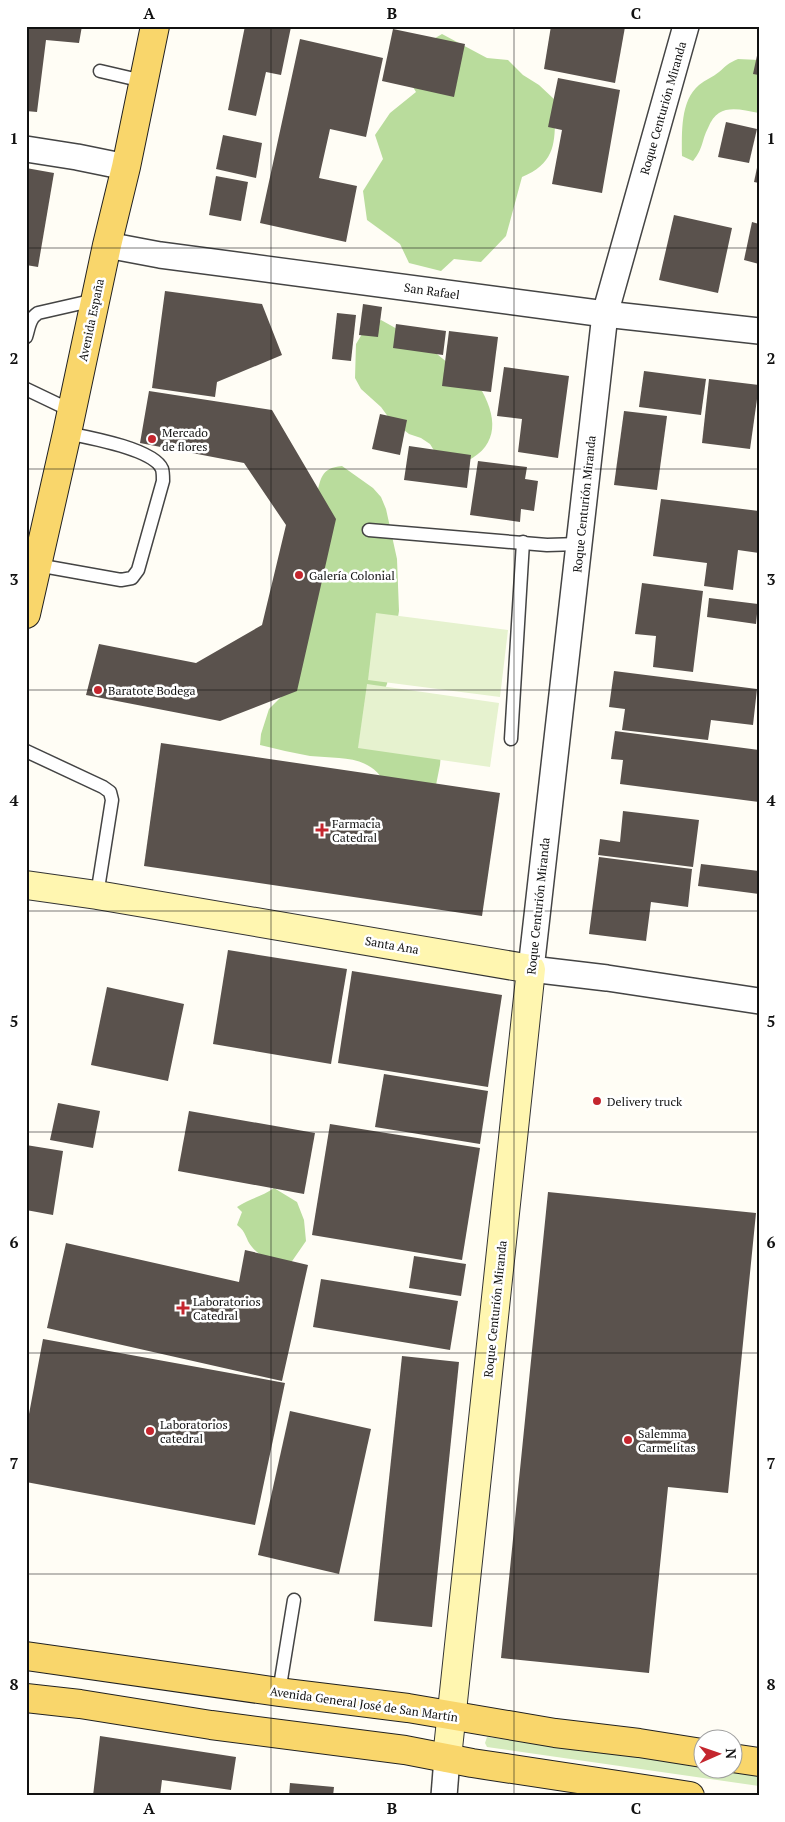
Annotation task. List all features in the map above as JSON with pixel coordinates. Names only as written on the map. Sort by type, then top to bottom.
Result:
[{"type":"main road","name":"Avenida España","points":[[26,614],[107,244],[126,167],[155,26]]},
{"type":"main road","name":"Avenida General José de San Martín","points":[[30,1656],[279,1692],[408,1708],[554,1733],[692,1751]]},
{"type":"main road","points":[[26,1698],[80,1704],[212,1725],[396,1748],[447,1758],[690,1796]]},
{"type":"main road","points":[[742,1759],[759,1762]]},
{"type":"street","name":"Roque Centurión Miranda","points":[[444,1796],[531,969],[605,314],[686,26]]},
{"type":"street","points":[[26,149],[126,167]]},
{"type":"street","name":"San Rafael","points":[[107,244],[160,255],[605,314],[759,331]]},
{"type":"street","name":"Santa Ana","points":[[26,885],[97,895],[531,969],[759,1000]]},
{"type":"lane","points":[[100,70],[143,82]]},
{"type":"lane","points":[[26,337],[30,322],[38,314],[95,300]]},
{"type":"lane","points":[[26,389],[69,422],[114,443],[153,458],[162,468],[163,481],[138,570],[132,578],[121,580],[37,564]]},
{"type":"lane","points":[[369,530],[546,545],[579,544]]},
{"type":"lane","points":[[511,739],[523,542]]},
{"type":"lane","points":[[26,751],[110,792],[112,800],[97,895]]},
{"type":"lane","points":[[279,1692],[294,1600]]},
{"type":"green space","points":[[442,34],[487,58],[508,60],[523,75],[539,85],[555,100],[555,125],[553,146],[549,155],[535,171],[522,177],[506,236],[481,262],[454,259],[441,271],[409,263],[400,244],[367,220],[363,191],[383,159],[375,135],[390,113],[416,92],[407,77],[432,40]]},
{"type":"green space","points":[[738,59],[759,60],[759,113],[736,109],[723,111],[712,120],[699,152],[693,161],[682,156],[683,118],[688,100],[701,83],[717,74],[729,63]]},
{"type":"green space","points":[[381,320],[426,345],[482,391],[491,413],[491,433],[482,451],[473,458],[461,464],[438,457],[430,444],[421,438],[409,434],[389,418],[381,407],[361,389],[355,378],[356,344],[362,334]]},
{"type":"green space","points":[[342,466],[373,488],[381,497],[386,509],[397,559],[399,611],[387,684],[382,695],[441,753],[436,785],[385,783],[371,767],[362,763],[342,758],[310,756],[260,745],[261,734],[269,709],[295,683],[319,485],[325,472]]},
{"type":"green space","points":[[376,613],[508,630],[500,697],[368,680]]},
{"type":"green space","points":[[367,684],[499,703],[490,767],[358,748]]},
{"type":"green space","points":[[274,1188],[297,1202],[304,1220],[306,1241],[288,1267],[268,1259],[256,1251],[243,1230],[237,1225],[242,1212],[237,1207]]},
{"type":"green space","points":[[487,1737],[692,1765],[692,1776],[487,1747],[485,1743]]},
{"type":"green space","points":[[742,1772],[759,1774],[759,1786],[717,1780],[742,1780]]},
{"type":"building","points":[[26,26],[82,26],[79,43],[46,40],[37,112],[26,111]]},
{"type":"building","points":[[245,26],[291,27],[281,75],[266,72],[256,116],[228,110]]},
{"type":"building","points":[[551,26],[625,27],[615,83],[544,69]]},
{"type":"building","points":[[393,29],[465,44],[454,97],[382,81]]},
{"type":"building","points":[[300,39],[383,58],[366,137],[330,129],[319,178],[357,186],[346,242],[260,223]]},
{"type":"building","points":[[759,51],[759,75],[753,74]]},
{"type":"building","points":[[558,78],[620,90],[602,193],[552,184],[562,130],[548,127]]},
{"type":"building","points":[[726,122],[757,129],[749,163],[718,157]]},
{"type":"building","points":[[223,135],[262,143],[256,178],[216,169]]},
{"type":"building","points":[[759,163],[759,183],[754,182]]},
{"type":"building","points":[[26,168],[54,173],[38,267],[26,265]]},
{"type":"building","points":[[216,176],[248,182],[241,221],[209,215]]},
{"type":"building","points":[[674,215],[732,228],[718,293],[659,280]]},
{"type":"building","points":[[752,222],[759,224],[759,264],[744,260]]},
{"type":"building","points":[[165,291],[262,304],[282,355],[217,382],[215,397],[152,388]]},
{"type":"building","points":[[363,304],[382,307],[378,337],[359,335]]},
{"type":"building","points":[[337,313],[356,315],[351,361],[332,359]]},
{"type":"building","points":[[396,324],[446,331],[443,355],[393,348]]},
{"type":"building","points":[[449,331],[498,337],[491,392],[442,386]]},
{"type":"building","points":[[504,367],[569,376],[558,458],[518,452],[522,419],[497,416]]},
{"type":"building","points":[[644,371],[706,379],[701,415],[639,407]]},
{"type":"building","points":[[709,379],[759,385],[750,449],[702,443]]},
{"type":"building","name":"Galería Colonial","points":[[149,391],[272,410],[336,519],[297,691],[220,721],[86,695],[99,644],[196,663],[262,625],[286,525],[244,463],[140,443]]},
{"type":"building","points":[[624,411],[667,416],[657,490],[614,485]]},
{"type":"building","points":[[380,414],[407,420],[400,455],[372,449]]},
{"type":"building","points":[[409,446],[471,455],[467,488],[404,480]]},
{"type":"building","points":[[478,461],[527,467],[525,479],[538,481],[534,511],[521,509],[520,522],[470,515]]},
{"type":"building","points":[[661,499],[759,511],[759,553],[738,550],[733,590],[704,586],[707,563],[653,556]]},
{"type":"building","points":[[642,583],[703,591],[693,672],[653,667],[656,636],[635,634]]},
{"type":"building","points":[[709,598],[758,604],[756,624],[707,617]]},
{"type":"building","points":[[614,671],[757,689],[753,725],[711,720],[708,740],[622,730],[625,709],[609,707]]},
{"type":"building","points":[[615,731],[759,750],[759,802],[620,784],[623,760],[611,759]]},
{"type":"building","points":[[161,743],[500,793],[482,916],[144,866]]},
{"type":"building","points":[[623,811],[699,820],[693,867],[598,855],[600,839],[620,842]]},
{"type":"building","points":[[599,857],[692,869],[688,907],[651,902],[646,941],[589,934]]},
{"type":"building","points":[[701,864],[759,871],[759,894],[698,886]]},
{"type":"building","points":[[228,950],[347,969],[331,1064],[213,1044]]},
{"type":"building","points":[[352,971],[502,995],[488,1087],[338,1063]]},
{"type":"building","points":[[107,987],[184,1004],[168,1081],[91,1065]]},
{"type":"building","points":[[384,1074],[488,1091],[480,1144],[375,1127]]},
{"type":"building","points":[[58,1103],[100,1111],[93,1148],[50,1140]]},
{"type":"building","points":[[189,1111],[315,1133],[304,1194],[178,1171]]},
{"type":"building","points":[[330,1124],[480,1148],[462,1260],[312,1235]]},
{"type":"building","points":[[26,1145],[63,1151],[53,1215],[26,1210]]},
{"type":"building","name":"Salemma Carmelitas","points":[[548,1192],[756,1213],[728,1493],[668,1487],[649,1673],[501,1658]]},
{"type":"building","points":[[66,1243],[239,1282],[245,1250],[308,1265],[282,1381],[47,1328]]},
{"type":"building","points":[[414,1256],[466,1264],[461,1296],[409,1288]]},
{"type":"building","points":[[321,1279],[458,1301],[450,1350],[313,1327]]},
{"type":"building","points":[[43,1339],[285,1383],[255,1525],[26,1482],[26,1430]]},
{"type":"building","points":[[402,1356],[459,1362],[432,1627],[374,1621]]},
{"type":"building","points":[[290,1411],[371,1429],[339,1574],[258,1555]]},
{"type":"building","points":[[100,1736],[236,1757],[231,1790],[162,1780],[160,1796],[93,1796]]},
{"type":"building","points":[[290,1783],[334,1787],[333,1796],[289,1796]]},
{"type":"place","name":"Mercado de flores","points":[[152,439]]},
{"type":"place","name":"Galería Colonial","points":[[299,575]]},
{"type":"place","name":"Baratote Bodega","points":[[98,690]]},
{"type":"place","name":"Farmacia Catedral","points":[[322,830]]},
{"type":"place","name":"Delivery truck","points":[[597,1101]]},
{"type":"place","name":"Laboratorios Catedral","points":[[183,1308]]},
{"type":"place","name":"Laboratorios catedral","points":[[150,1431]]},
{"type":"place","name":"Salemma Carmelitas","points":[[628,1440]]}]
